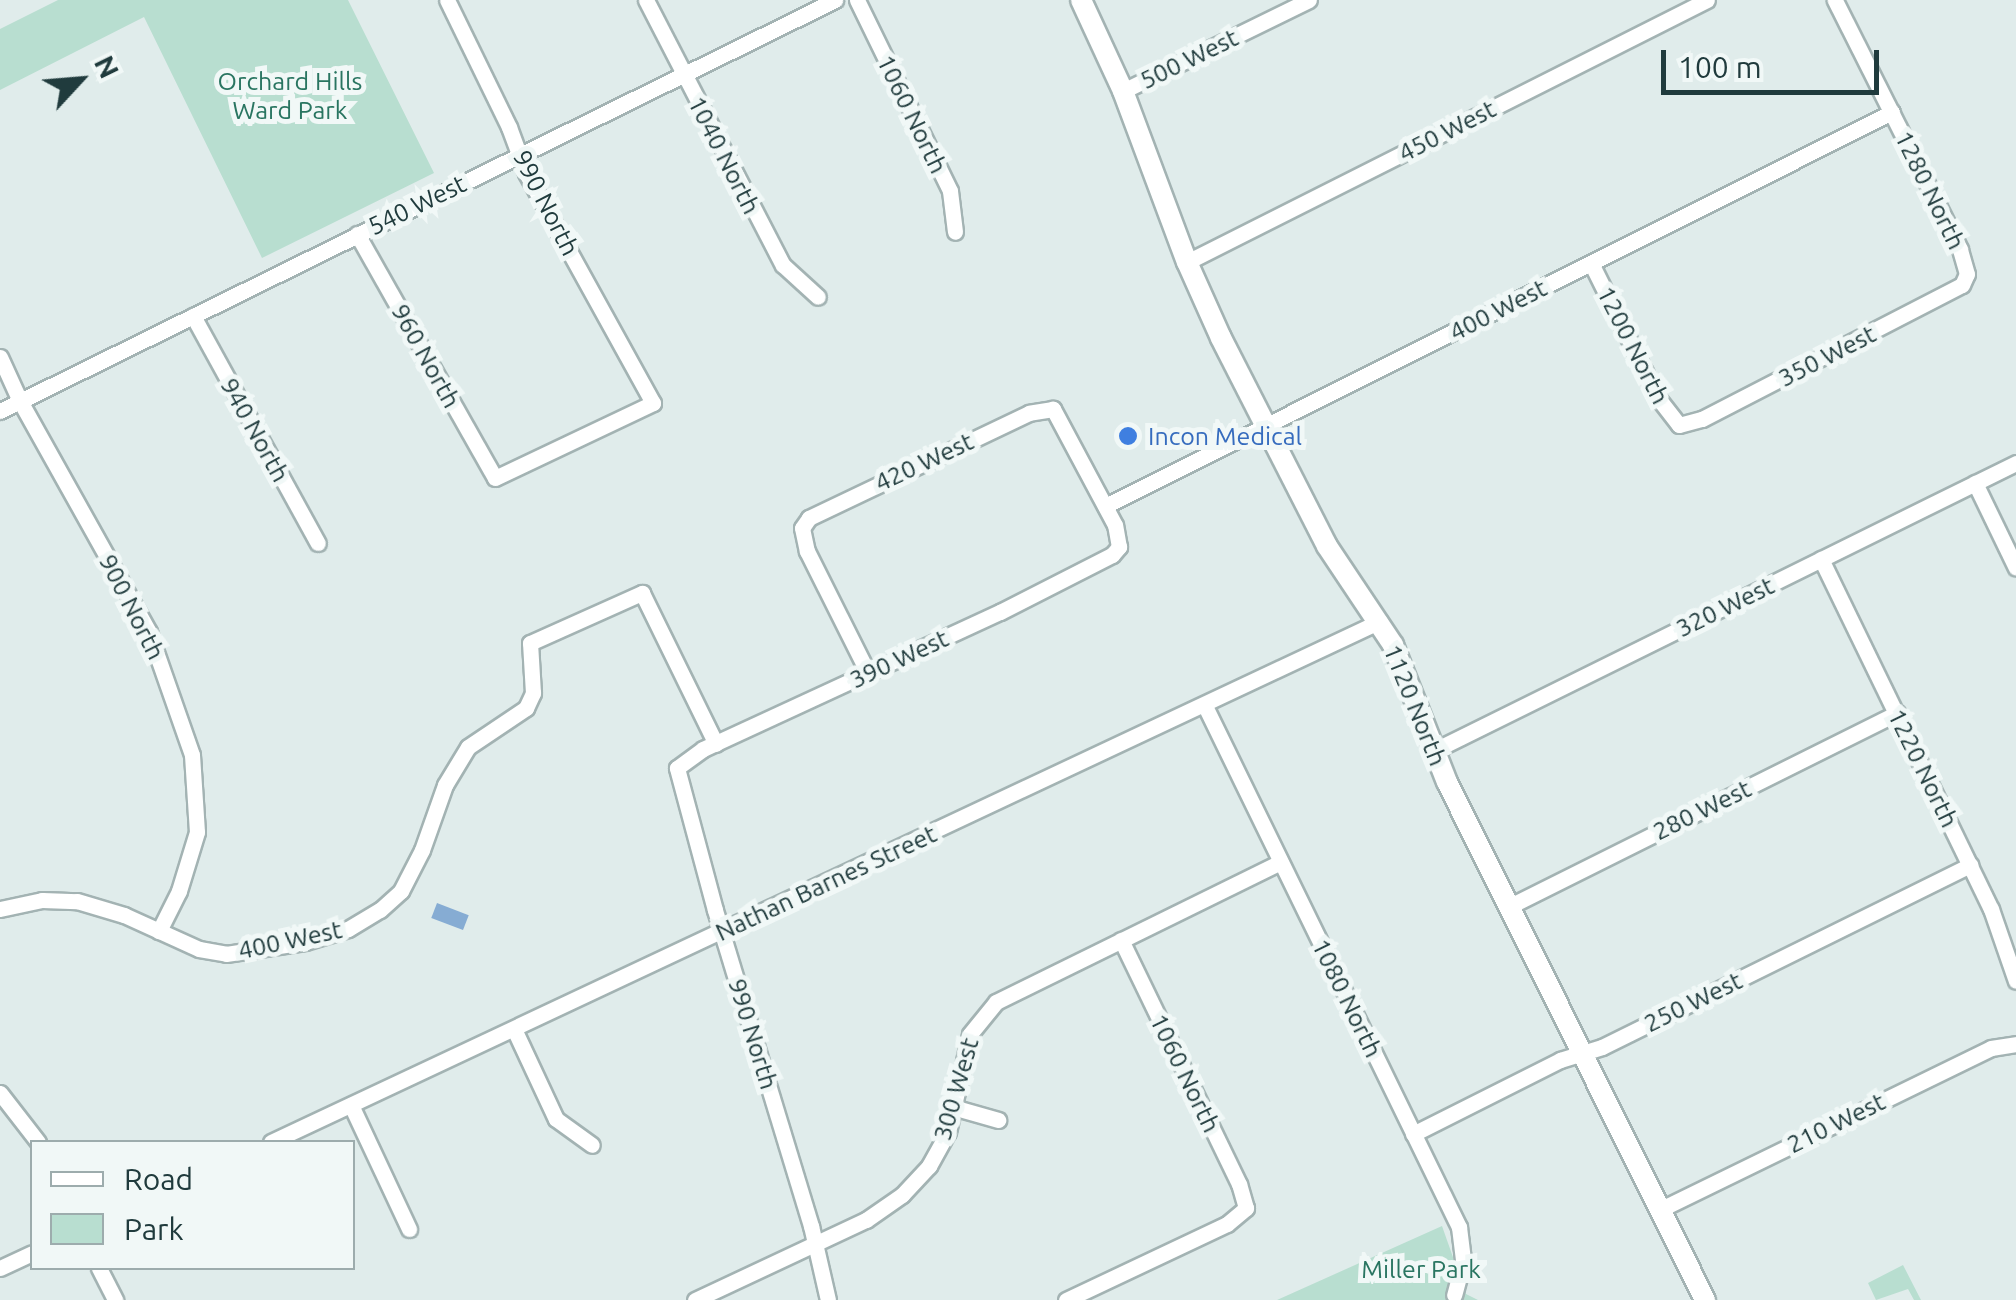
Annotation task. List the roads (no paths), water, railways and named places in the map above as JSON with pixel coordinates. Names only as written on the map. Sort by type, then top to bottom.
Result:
[{"type":"street","name":"990 North","points":[[447,0],[520,155],[653,403],[495,478]]},
{"type":"street","name":"1040 North","points":[[646,0],[783,265],[818,297]]},
{"type":"street","name":"540 West","points":[[0,410],[834,0]]},
{"type":"street","name":"1060 North","points":[[857,0],[950,191],[955,232]]},
{"type":"street","name":"1120 North","points":[[1081,0],[1123,91],[1186,262],[1265,427],[1327,546],[1380,621],[1408,678],[1433,751],[1705,1300]]},
{"type":"street","name":"500 West","points":[[1123,91],[1309,0]]},
{"type":"street","name":"450 West","points":[[1186,262],[1707,0]]},
{"type":"street","name":"1280 North","points":[[1835,0],[1960,248],[1967,274]]},
{"type":"street","name":"400 West","points":[[1105,506],[1892,112]]},
{"type":"street","name":"960 North","points":[[358,234],[495,478]]},
{"type":"street","name":"1200 North","points":[[1590,263],[1658,398],[1679,425]]},
{"type":"street","name":"350 West","points":[[1679,425],[1702,418],[1952,293],[1967,274]]},
{"type":"street","name":"940 North","points":[[193,316],[318,543]]},
{"type":"street","name":"900 North","points":[[0,357],[20,401],[149,632],[192,755],[197,832],[186,872],[159,931]]},
{"type":"street","name":"420 West","points":[[868,673],[807,551],[802,528],[818,512],[1029,412],[1052,409],[1105,506]]},
{"type":"street","name":"320 West","points":[[1433,751],[2016,463]]},
{"type":"street","points":[[1975,483],[2016,568]]},
{"type":"street","name":"390 West","points":[[677,768],[716,744],[1103,562],[1118,547],[1105,506]]},
{"type":"street","name":"1220 North","points":[[1821,559],[2002,934],[2016,981]]},
{"type":"street","name":"400 West","points":[[0,909],[42,900],[77,901],[212,952],[247,952],[330,936],[380,910],[401,891],[445,785],[461,757],[484,732],[519,714],[530,701],[534,682],[530,642],[642,593],[716,744]]},
{"type":"street","name":"Nathan Barnes Street","points":[[275,1140],[1380,621]]},
{"type":"street","name":"1080 North","points":[[1205,706],[1459,1227],[1462,1262],[1454,1295]]},
{"type":"street","name":"280 West","points":[[1508,907],[1897,713]]},
{"type":"street","name":"990 North","points":[[677,768],[816,1244],[828,1300]]},
{"type":"street","name":"300 West","points":[[694,1300],[866,1220],[902,1195],[938,1152],[956,1108],[970,1034],[996,1002],[1280,862]]},
{"type":"street","name":"250 West","points":[[1413,1134],[1970,866]]},
{"type":"street","name":"1060 North","points":[[1066,1300],[1227,1224],[1246,1208],[1239,1184],[1121,940]]},
{"type":"street","points":[[514,1028],[556,1119],[592,1144]]},
{"type":"street","name":"210 West","points":[[1659,1210],[1991,1048],[2016,1044]]},
{"type":"street","points":[[0,1093],[36,1140]]},
{"type":"street","points":[[352,1105],[409,1229]]},
{"type":"street","points":[[956,1108],[998,1120]]},
{"type":"street","points":[[0,1268],[30,1254]]},
{"type":"street","points":[[100,1270],[115,1300]]},
{"type":"water","points":[[437,903],[469,915],[463,930],[431,918]]},
{"type":"place","name":"Incon Medical","points":[[1128,436]]},
{"type":"park label","name":"Orchard Hills Ward Park","points":[[290,96]]},
{"type":"park label","name":"Miller Park","points":[[1421,1269]]}]
